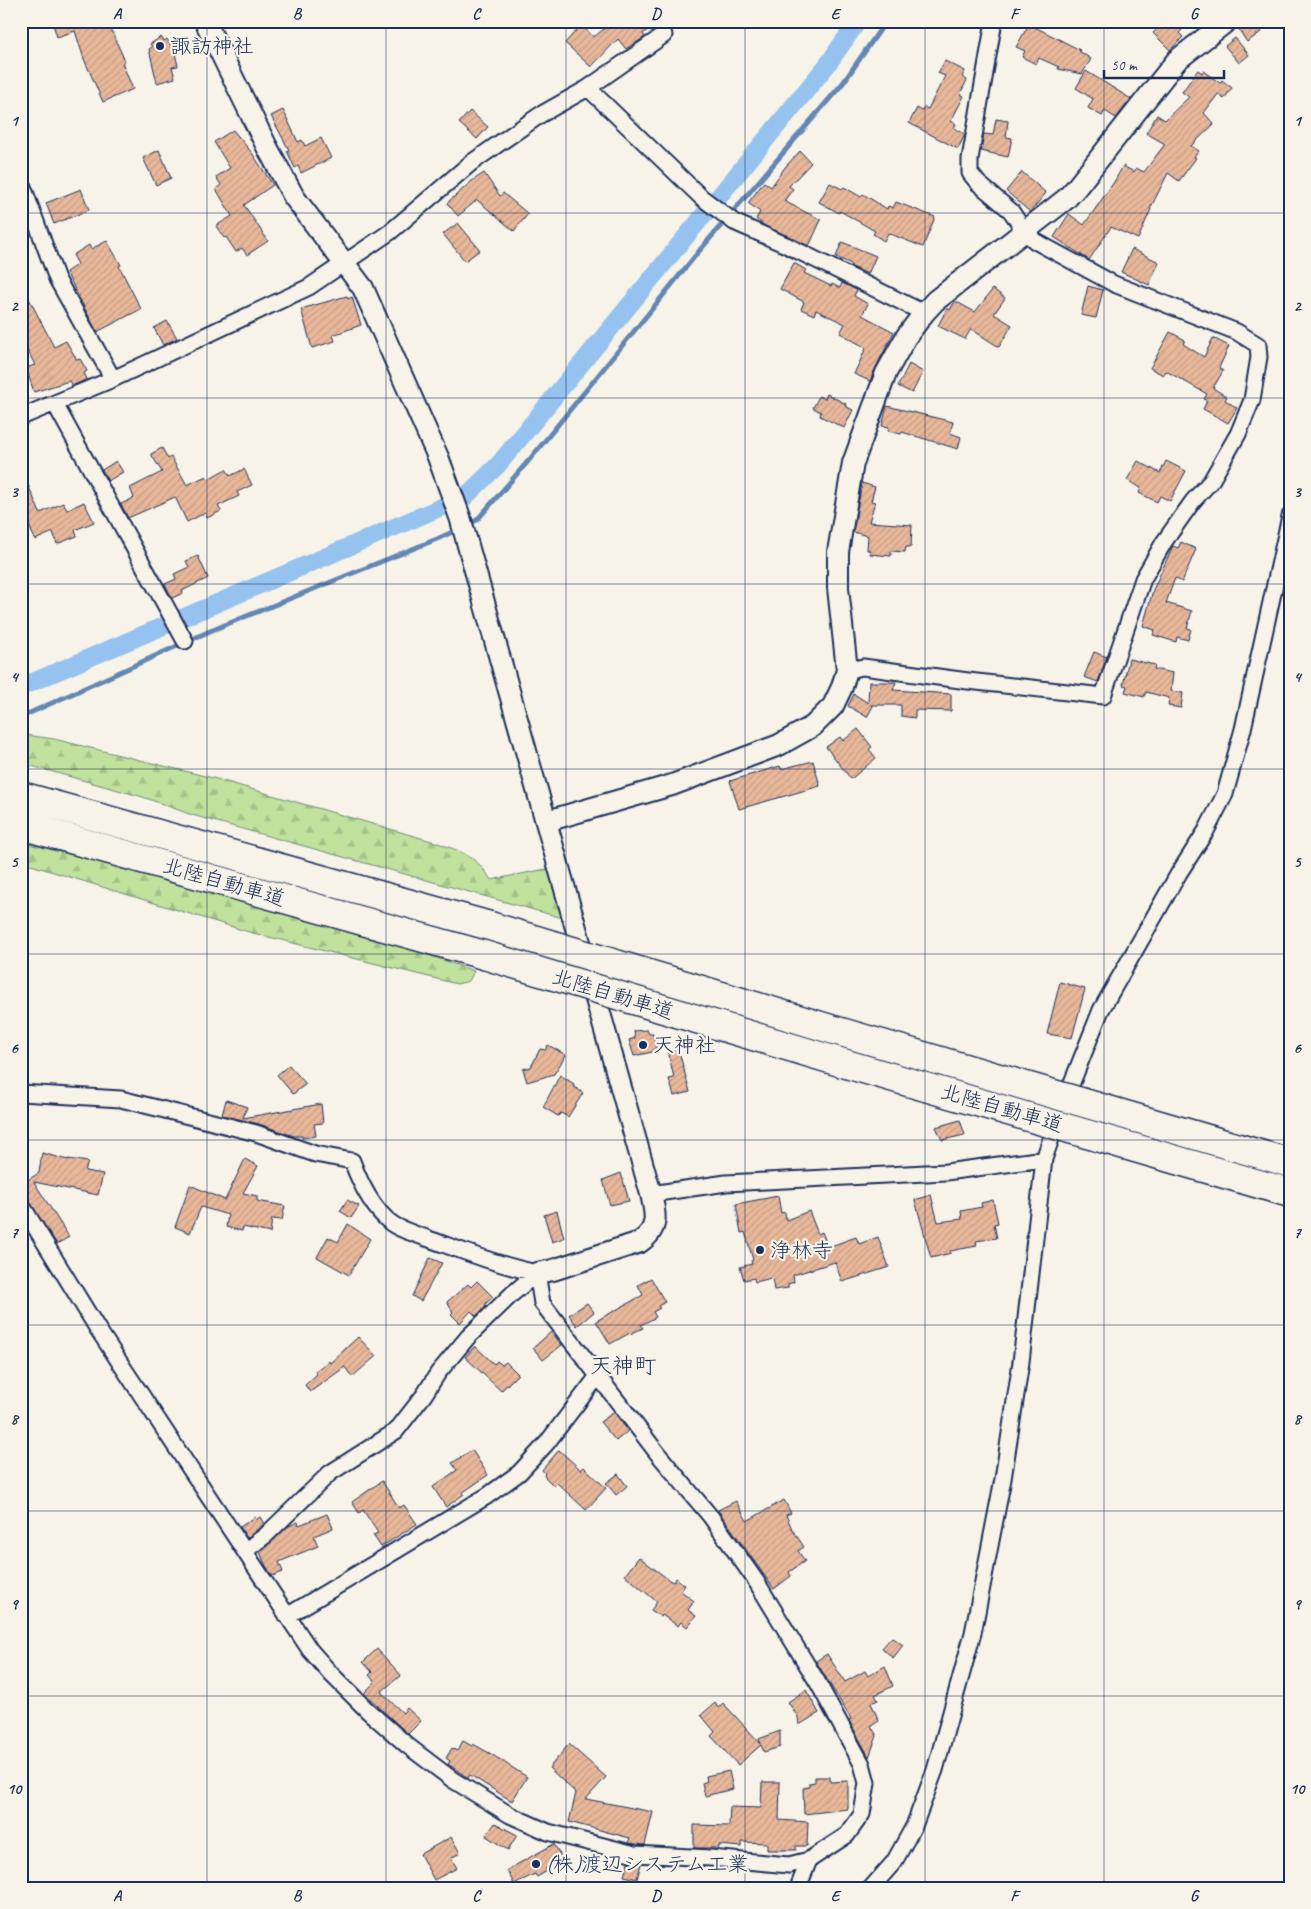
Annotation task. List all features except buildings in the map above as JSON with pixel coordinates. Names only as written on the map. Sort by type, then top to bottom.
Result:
[{"type":"highway","name":"北陸自動車道","points":[[21,796],[490,926],[1290,1163]]},
{"type":"highway","name":"北陸自動車道","points":[[21,825],[484,956],[1290,1193]]},
{"type":"street","points":[[204,21],[294,197],[363,288],[438,457],[460,517],[654,1207],[654,1229],[640,1242],[537,1274],[512,1294],[468,1337],[438,1373],[424,1395],[396,1431],[330,1473],[266,1535],[245,1551]]},
{"type":"street","points":[[847,670],[863,667],[958,680],[1103,696],[1143,579],[1164,542],[1193,501],[1211,481],[1238,434],[1252,400],[1259,357],[1258,345],[1237,332],[1114,284],[1034,241],[1024,232],[1011,211],[978,183],[970,173],[970,160],[994,21]]},
{"type":"street","points":[[547,821],[672,784],[779,745],[813,726],[833,706],[842,687],[847,670],[838,588],[838,552],[853,463],[886,372],[906,337],[924,312],[935,301],[1066,199],[1177,60],[1227,21]]},
{"type":"street","points":[[21,418],[113,379],[309,288],[390,232],[471,163],[540,115],[588,88],[664,35]]},
{"type":"street","points":[[588,88],[701,197],[734,222],[924,312]]},
{"type":"street","points":[[23,192],[57,280],[113,379]]},
{"type":"street","points":[[55,404],[185,641]]},
{"type":"street","points":[[871,1888],[894,1862],[914,1826],[935,1770],[973,1633],[1003,1479],[1021,1362],[1044,1159],[1064,1102],[1102,1010],[1179,873],[1206,831],[1225,794],[1243,729],[1290,516]]},
{"type":"street","points":[[21,1093],[121,1099],[256,1133],[315,1154],[352,1161],[358,1179],[374,1204],[391,1224],[465,1254],[537,1274]]},
{"type":"street","points":[[651,1194],[726,1184],[946,1172],[1044,1159]]},
{"type":"street","points":[[21,1204],[99,1331],[310,1650],[332,1675],[408,1746],[453,1780],[510,1815],[548,1832],[635,1854],[710,1858],[789,1866],[808,1860],[847,1835],[862,1814],[868,1783],[862,1764],[818,1683],[756,1581],[711,1517],[658,1454],[542,1303],[537,1274]]},
{"type":"street","points":[[287,1616],[487,1496],[519,1474],[546,1444],[598,1376]]},
{"type":"street","points":[[798,1888],[808,1860]]},
{"type":"green space","points":[[26,735],[54,739],[213,778],[435,842],[467,855],[480,865],[491,880],[551,868],[563,918],[192,815],[143,797],[21,763],[21,737]]},
{"type":"green space","points":[[21,842],[361,931],[474,971],[469,981],[457,984],[249,932],[21,862]]},
{"type":"waterway","points":[[21,687],[465,497],[498,465],[828,64],[858,21]]},
{"type":"waterway","points":[[466,525],[477,520],[530,459],[700,250],[843,83],[886,21]]},
{"type":"waterway","points":[[21,717],[210,631],[459,529]]},
{"type":"place","name":"諏訪神社","points":[[160,46]]},
{"type":"place","name":"天神社","points":[[643,1045]]},
{"type":"place","name":"浄林寺","points":[[760,1250]]},
{"type":"place","name":"(株)渡辺システム工業","points":[[536,1864]]},
{"type":"district","name":"天神町","points":[[623,1365]]}]
